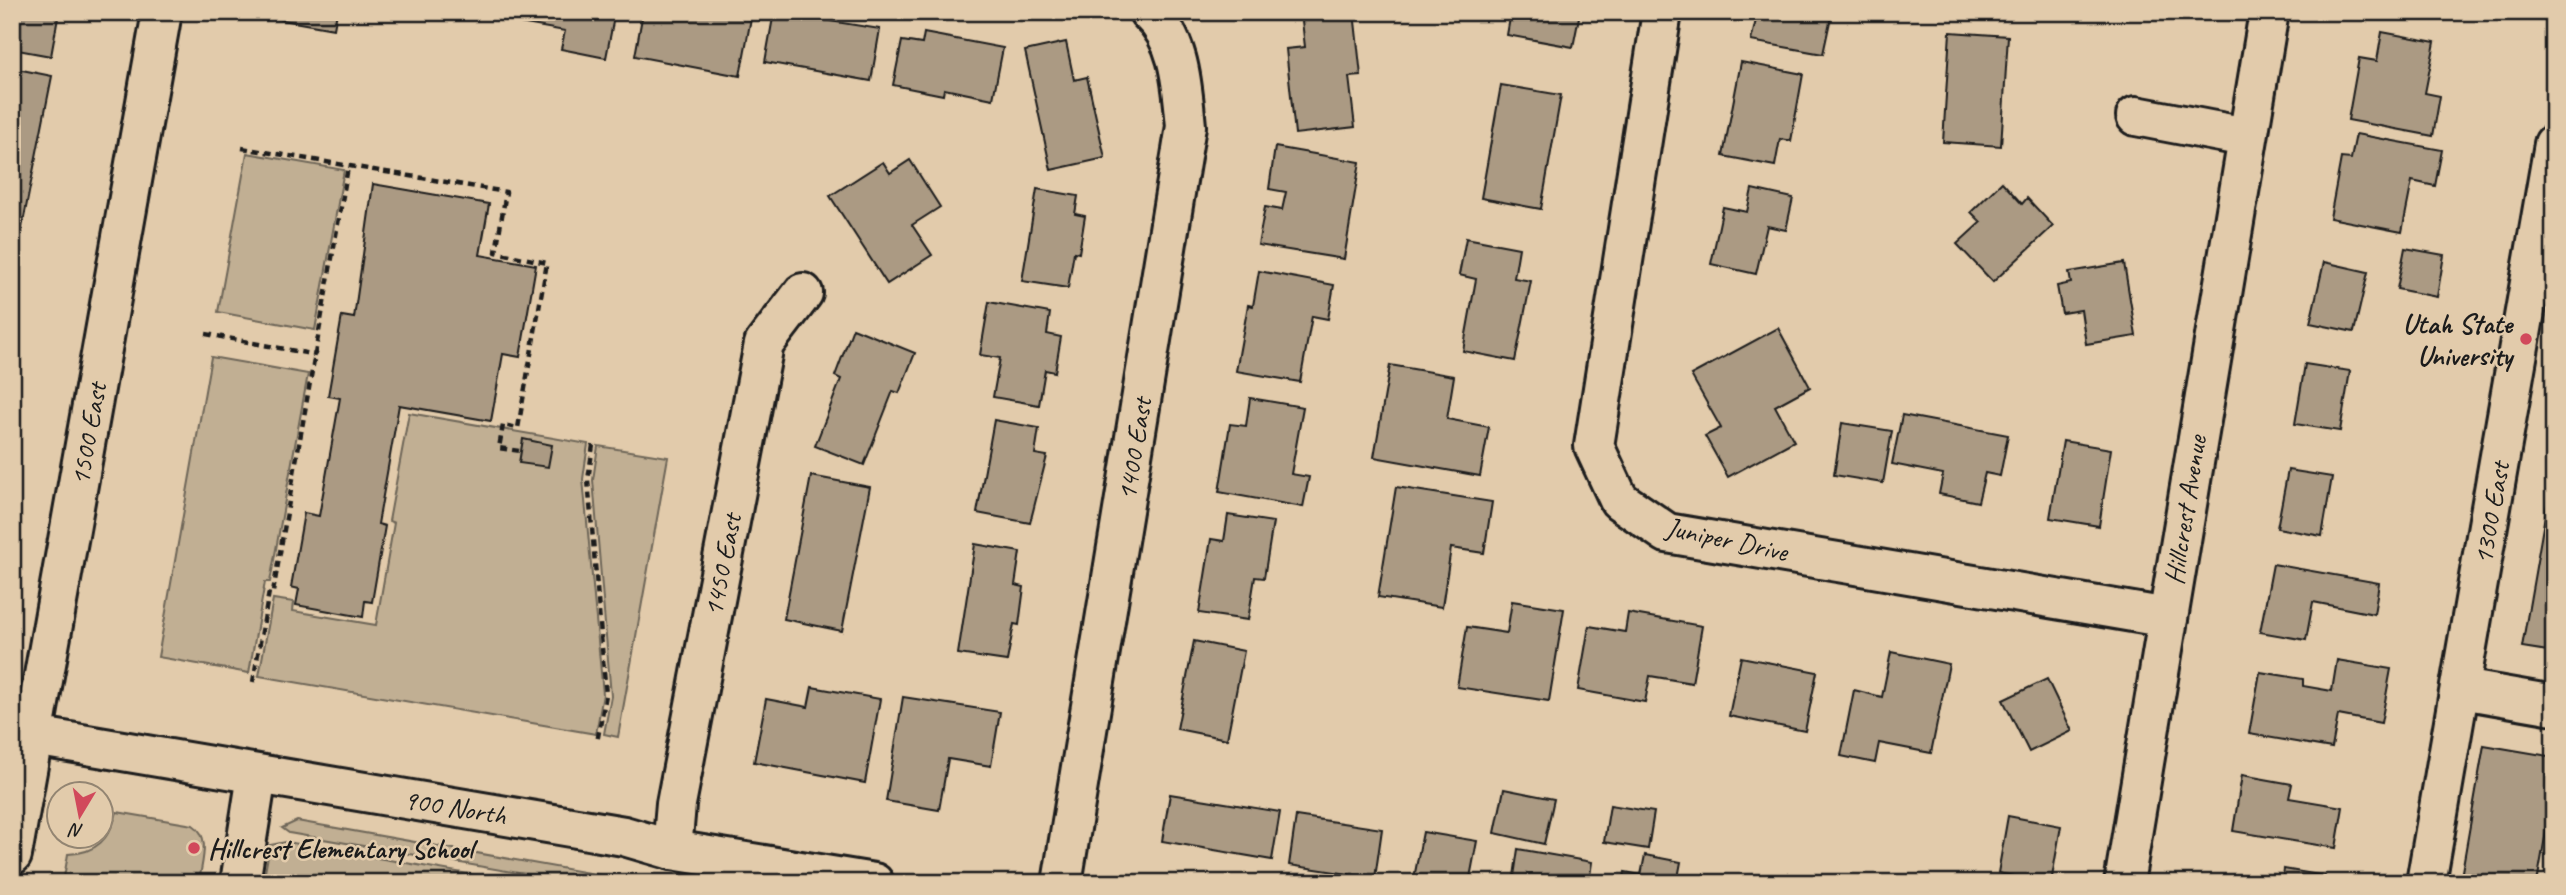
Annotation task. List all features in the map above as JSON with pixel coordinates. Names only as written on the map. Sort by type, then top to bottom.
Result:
[{"type":"street","name":"1500 East","points":[[12,855],[162,12]]},
{"type":"street","name":"Juniper Drive","points":[[1662,12],[1594,446],[1619,500],[1667,533],[2168,618]]},
{"type":"street","name":"Hillcrest Avenue","points":[[2124,883],[2246,137],[2269,12]]},
{"type":"street","name":"1400 East","points":[[1062,883],[1186,126],[1180,63],[1153,16]]},
{"type":"street","points":[[2136,116],[2246,137]]},
{"type":"street","name":"1300 East","points":[[2426,883],[2462,689],[2554,144]]},
{"type":"street","name":"1450 East","points":[[672,850],[676,804],[764,344],[803,293]]},
{"type":"street","points":[[2462,689],[2554,705]]},
{"type":"street","name":"900 North","points":[[34,736],[624,836],[672,850],[725,871],[874,883]]},
{"type":"street","points":[[240,883],[257,775]]},
{"type":"path","points":[[242,148],[506,192],[496,252],[547,263],[518,428],[503,425],[499,448],[520,451]]},
{"type":"path","points":[[253,682],[269,592],[273,592],[348,167]]},
{"type":"path","points":[[206,334],[316,355]]},
{"type":"path","points":[[593,445],[588,480],[606,695],[597,742]]},
{"type":"shaded area","points":[[247,153],[344,170],[315,330],[218,312]]},
{"type":"shaded area","points":[[211,357],[308,374],[270,582],[265,582],[249,673],[158,657]]},
{"type":"shaded area","points":[[409,413],[588,444],[583,479],[603,694],[596,734],[259,676],[273,599],[294,602],[293,611],[376,625],[394,523],[389,521]]},
{"type":"shaded area","points":[[598,446],[668,457],[618,737],[604,734],[611,696],[593,480]]},
{"type":"shaded area","points":[[117,812],[193,825],[199,830],[204,844],[199,883],[63,883],[68,854],[89,850],[116,850]]},
{"type":"shaded area","points":[[297,821],[645,883],[576,883],[289,833],[282,828]]},
{"type":"shaded area","points":[[286,842],[520,883],[263,883],[270,845]]},
{"type":"building","points":[[12,12],[59,12],[51,56],[12,49]]},
{"type":"building","points":[[259,12],[337,12],[334,29],[259,16]]},
{"type":"building","points":[[505,12],[615,12],[606,58],[561,49],[565,31],[503,20]]},
{"type":"building","points":[[643,12],[752,13],[740,76],[635,56]]},
{"type":"building","points":[[774,12],[880,29],[871,81],[765,62]]},
{"type":"building","points":[[1301,12],[1354,12],[1361,76],[1349,77],[1355,127],[1295,134],[1286,49],[1305,47]]},
{"type":"building","points":[[1511,12],[1580,12],[1573,47],[1507,35]]},
{"type":"building","points":[[1747,12],[1832,12],[1823,54],[1751,41],[1756,20],[1746,19]]},
{"type":"building","points":[[2404,12],[2437,12],[2436,17]]},
{"type":"building","points":[[1950,32],[2008,36],[2001,146],[1943,142]]},
{"type":"building","points":[[2382,32],[2435,42],[2425,93],[2440,96],[2433,136],[2348,120],[2359,58],[2377,61]]},
{"type":"building","points":[[924,33],[1003,48],[993,99],[944,89],[943,95],[893,85],[902,41],[922,44]]},
{"type":"building","points":[[1066,42],[1074,80],[1087,77],[1105,158],[1051,170],[1025,51]]},
{"type":"building","points":[[1741,62],[1803,74],[1791,141],[1780,139],[1775,166],[1723,156]]},
{"type":"building","points":[[12,68],[52,76],[21,233],[12,232]]},
{"type":"building","points":[[1501,85],[1561,95],[1541,209],[1481,198]]},
{"type":"building","points":[[2356,134],[2442,150],[2435,186],[2412,181],[2402,232],[2330,218],[2341,158],[2351,159]]},
{"type":"building","points":[[1275,147],[1360,162],[1344,259],[1258,245],[1265,207],[1282,210],[1286,192],[1269,189]]},
{"type":"building","points":[[910,160],[940,207],[912,225],[932,255],[887,284],[830,196],[883,162],[890,173]]},
{"type":"building","points":[[2002,182],[2022,204],[2027,198],[2053,226],[1993,282],[1957,244],[1981,222],[1971,212]]},
{"type":"building","points":[[373,184],[489,204],[480,255],[536,265],[520,357],[503,354],[491,421],[399,405],[378,524],[385,526],[372,602],[365,601],[363,617],[296,605],[299,589],[291,587],[304,513],[319,516],[340,398],[328,396],[342,316],[354,318]]},
{"type":"building","points":[[1037,189],[1078,196],[1075,214],[1085,216],[1079,253],[1074,252],[1068,288],[1022,281]]},
{"type":"building","points":[[1752,189],[1793,198],[1786,230],[1767,226],[1756,274],[1711,264],[1723,207],[1747,212]]},
{"type":"building","points":[[1466,238],[1519,248],[1514,278],[1531,281],[1515,361],[1463,351],[1476,279],[1459,275]]},
{"type":"building","points":[[2405,248],[2444,255],[2437,297],[2397,289]]},
{"type":"building","points":[[2324,262],[2368,272],[2354,332],[2310,323]]},
{"type":"building","points":[[2124,263],[2136,336],[2086,344],[2081,310],[2062,313],[2057,286],[2071,283],[2069,272]]},
{"type":"building","points":[[1259,271],[1334,285],[1328,319],[1312,316],[1300,382],[1236,371],[1248,305],[1253,306]]},
{"type":"building","points":[[989,302],[1050,313],[1047,334],[1061,337],[1055,372],[1045,370],[1039,405],[993,397],[1000,358],[980,355]]},
{"type":"building","points":[[853,328],[915,353],[899,393],[893,391],[864,465],[815,446],[841,379],[835,376]]},
{"type":"building","points":[[1778,328],[1810,387],[1775,406],[1794,441],[1728,477],[1705,436],[1721,428],[1691,375]]},
{"type":"building","points":[[2305,364],[2350,371],[2340,431],[2295,424]]},
{"type":"building","points":[[1390,365],[1454,376],[1447,419],[1489,427],[1480,476],[1374,457]]},
{"type":"building","points":[[1250,398],[1303,407],[1291,474],[1309,477],[1303,507],[1219,492],[1230,424],[1246,426]]},
{"type":"building","points":[[1902,415],[2008,435],[2000,476],[1985,473],[1978,502],[1939,494],[1943,474],[1892,464]]},
{"type":"building","points":[[994,420],[1039,428],[1035,454],[1047,456],[1030,523],[977,513]]},
{"type":"building","points":[[1842,423],[1892,431],[1883,483],[1834,475]]},
{"type":"building","points":[[523,439],[552,445],[548,467],[519,463]]},
{"type":"building","points":[[2063,441],[2111,449],[2099,526],[2050,518]]},
{"type":"building","points":[[2554,464],[2554,652],[2522,647]]},
{"type":"building","points":[[2288,470],[2332,477],[2322,536],[2277,528]]},
{"type":"building","points":[[811,476],[870,487],[842,631],[784,619]]},
{"type":"building","points":[[1396,487],[1492,502],[1484,553],[1451,548],[1442,607],[1378,597]]},
{"type":"building","points":[[1228,515],[1273,522],[1264,578],[1255,577],[1248,620],[1199,613],[1211,539],[1224,541]]},
{"type":"building","points":[[975,544],[1020,552],[1015,585],[1024,587],[1019,625],[1014,624],[1007,661],[958,654]]},
{"type":"building","points":[[2273,564],[2379,583],[2374,614],[2313,602],[2306,640],[2260,632]]},
{"type":"building","points":[[1512,601],[1564,609],[1549,701],[1457,687],[1467,627],[1507,633]]},
{"type":"building","points":[[1628,613],[1702,626],[1692,683],[1650,676],[1645,702],[1578,690],[1589,626],[1625,632]]},
{"type":"building","points":[[1194,641],[1244,651],[1227,739],[1177,729]]},
{"type":"building","points":[[1891,652],[1949,664],[1931,753],[1879,743],[1875,763],[1841,756],[1854,690],[1882,697]]},
{"type":"building","points":[[1741,657],[1817,672],[1805,731],[1729,716]]},
{"type":"building","points":[[2337,660],[2391,669],[2381,723],[2338,715],[2332,748],[2249,734],[2260,672],[2303,679],[2303,686],[2332,691]]},
{"type":"building","points":[[2047,679],[2072,731],[2029,752],[2003,700]]},
{"type":"building","points":[[812,687],[880,699],[865,783],[754,762],[766,699],[808,707]]},
{"type":"building","points":[[903,697],[1000,712],[991,766],[948,759],[939,810],[886,801]]},
{"type":"building","points":[[2484,745],[2554,757],[2554,786],[2537,883],[2460,883]]},
{"type":"building","points":[[2242,775],[2292,784],[2289,798],[2343,807],[2336,848],[2233,831]]},
{"type":"building","points":[[1504,789],[1554,799],[1544,844],[1495,833]]},
{"type":"building","points":[[1170,794],[1280,812],[1272,860],[1162,841]]},
{"type":"building","points":[[1610,805],[1654,812],[1648,849],[1604,842]]},
{"type":"building","points":[[1296,816],[1382,829],[1375,878],[1289,865]]},
{"type":"building","points":[[2008,816],[2061,826],[2051,883],[1998,873]]},
{"type":"building","points":[[1423,832],[1477,841],[1469,883],[1413,883]]},
{"type":"building","points":[[1518,849],[1592,862],[1589,883],[1513,883]]},
{"type":"building","points":[[1645,855],[1681,862],[1677,883],[1623,883],[1625,872],[1641,875]]},
{"type":"building","points":[[2284,869],[2325,876],[2324,883],[2282,883]]},
{"type":"place","name":"Utah State University","points":[[2526,339]]},
{"type":"place","name":"Hillcrest Elementary School","points":[[194,848]]}]
